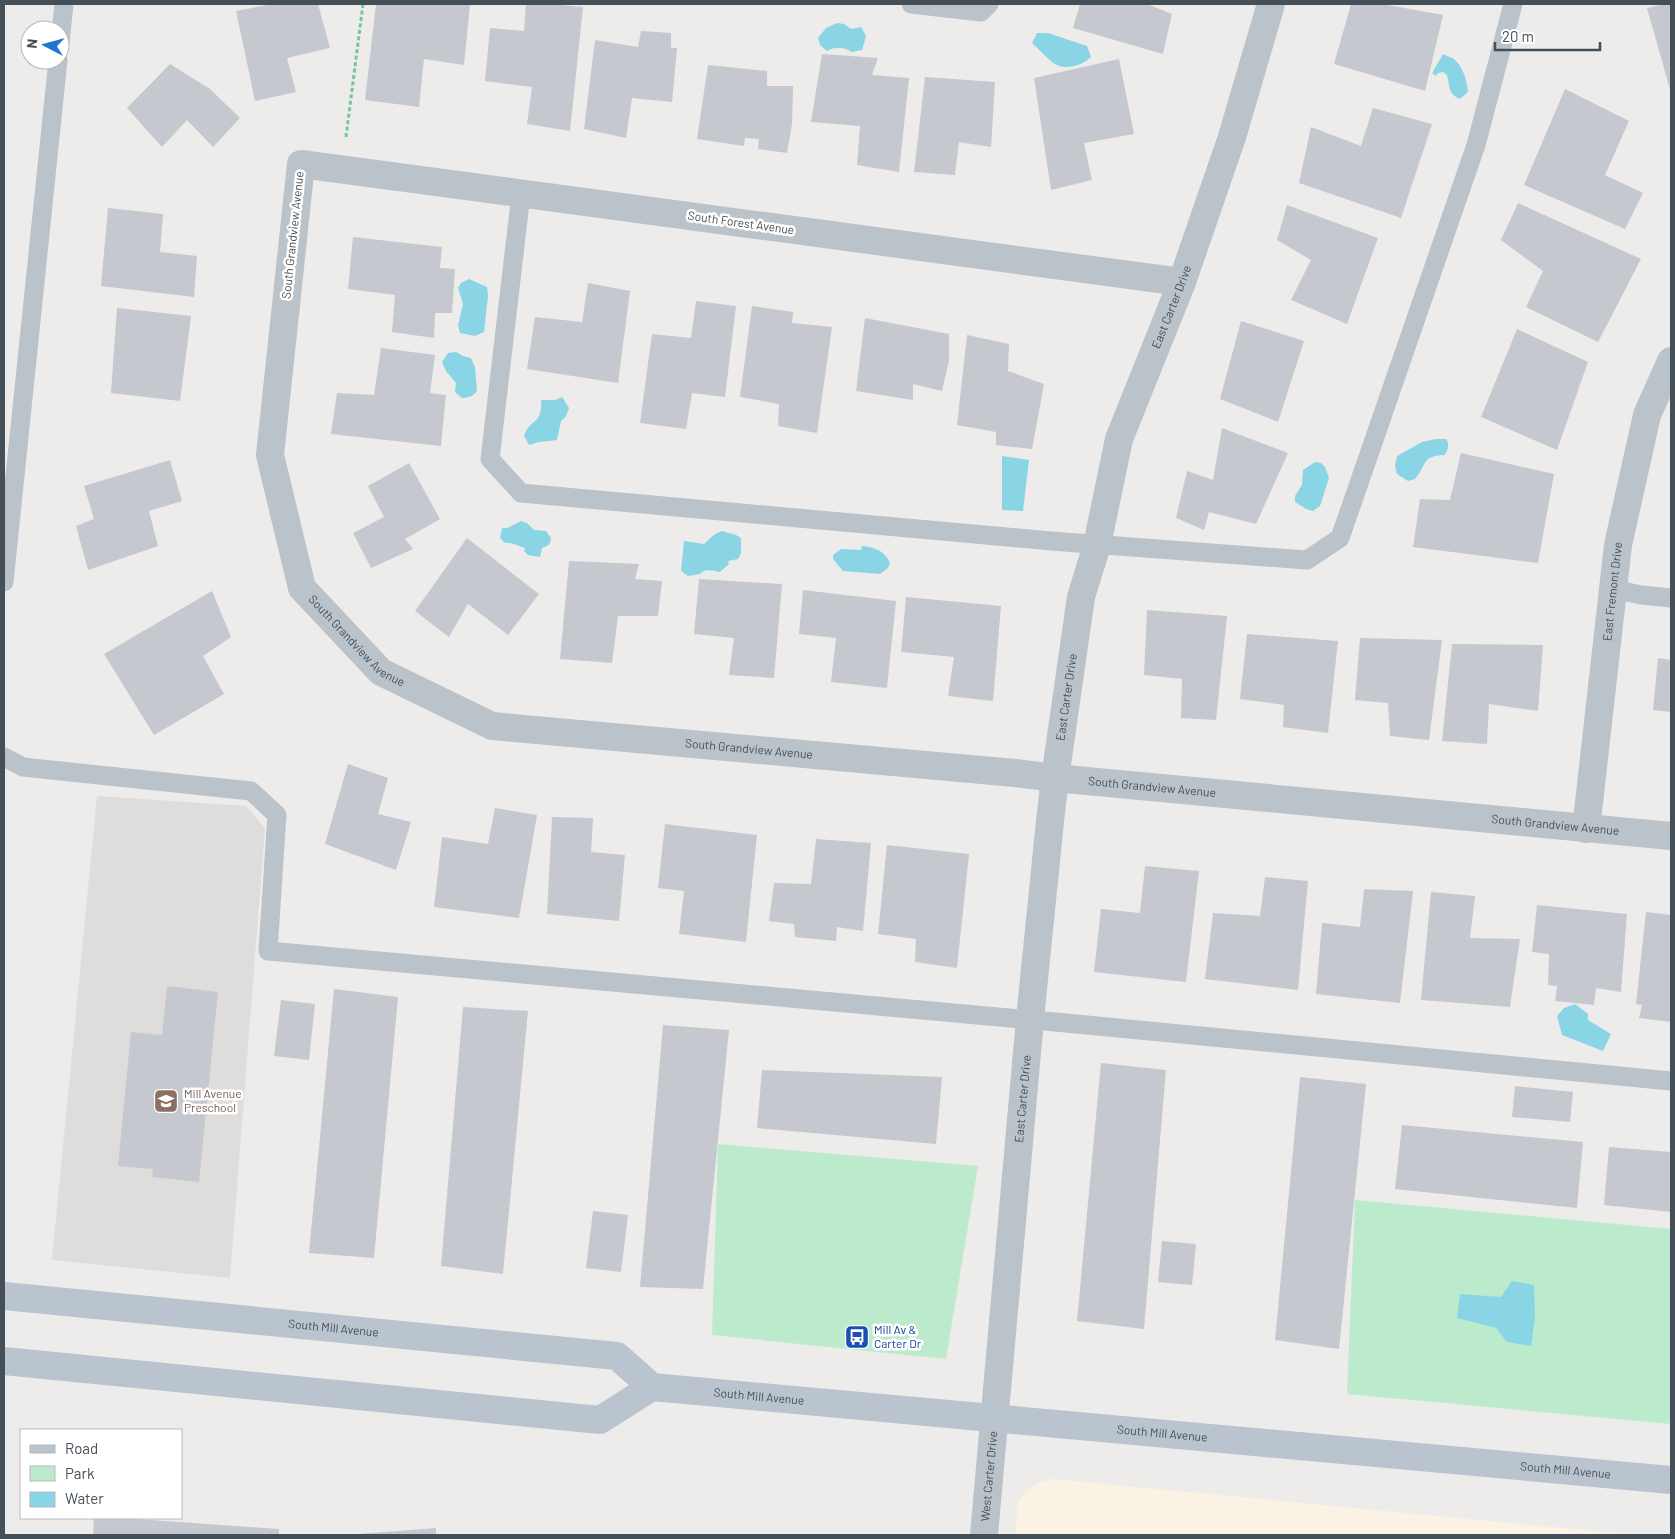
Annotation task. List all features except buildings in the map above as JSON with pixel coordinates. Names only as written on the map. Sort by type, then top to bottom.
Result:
[{"type":"main road","name":"South Mill Avenue","points":[[4,1296],[617,1356],[652,1387],[1671,1480]]},
{"type":"main road","points":[[4,1361],[600,1420],[652,1387]]},
{"type":"street","name":"East Carter Drive","points":[[995,1418],[1030,1020],[1055,778],[1081,597],[1097,545],[1119,439],[1182,282],[1232,138],[1271,4]]},
{"type":"street","name":"South Forest Avenue","points":[[301,164],[1182,282]]},
{"type":"street","name":"South Grandview Avenue","points":[[301,164],[270,455],[302,588],[381,672],[492,726],[1015,773],[1671,836]]},
{"type":"street","name":"East Fremont Drive","points":[[1586,829],[1618,545],[1647,415],[1671,361]]},
{"type":"street","name":"West Carter Drive","points":[[984,1535],[995,1418]]},
{"type":"lane","points":[[62,20],[64,4]]},
{"type":"lane","points":[[911,4],[981,12],[989,4]]},
{"type":"lane","points":[[521,194],[490,459],[521,492],[1097,545],[1307,560],[1340,538],[1476,144],[1513,4]]},
{"type":"lane","points":[[4,582],[57,70]]},
{"type":"lane","points":[[1613,589],[1640,595],[1671,598]]},
{"type":"lane","points":[[4,757],[23,767],[251,791],[277,815],[268,951],[1030,1020],[1671,1081]]},
{"type":"path","points":[[346,143],[363,4]]},
{"type":"shaded area","points":[[97,796],[246,806],[265,828],[230,1278],[52,1260]]},
{"type":"shaded area","points":[[1051,1479],[1636,1535],[1015,1535],[1018,1501],[1034,1485]]},
{"type":"green space","points":[[718,1144],[978,1166],[946,1359],[712,1335]]},
{"type":"green space","points":[[1355,1200],[1671,1229],[1671,1424],[1347,1394]]},
{"type":"water","points":[[837,23],[844,24],[851,29],[861,27],[866,36],[862,50],[852,52],[843,48],[836,48],[827,51],[820,45],[818,38],[826,28]]},
{"type":"water","points":[[1037,33],[1048,33],[1087,46],[1091,57],[1075,66],[1057,65],[1032,43]]},
{"type":"water","points":[[1443,54],[1454,59],[1464,74],[1468,92],[1460,99],[1451,92],[1447,75],[1443,72],[1438,73],[1436,76],[1432,73]]},
{"type":"water","points":[[469,279],[487,287],[488,296],[484,332],[475,336],[460,333],[458,325],[463,304],[458,288],[461,283]]},
{"type":"water","points":[[456,352],[471,358],[475,367],[477,391],[469,397],[462,398],[455,392],[456,383],[446,371],[442,362],[448,353]]},
{"type":"water","points":[[562,397],[569,408],[566,416],[561,421],[557,440],[529,445],[524,436],[529,426],[540,414],[541,400],[555,400]]},
{"type":"water","points":[[1446,439],[1448,447],[1445,455],[1428,459],[1415,479],[1408,481],[1397,474],[1395,466],[1397,456],[1422,442]]},
{"type":"water","points":[[1002,456],[1029,460],[1023,511],[1002,510]]},
{"type":"water","points":[[1315,462],[1321,463],[1325,467],[1329,478],[1320,506],[1313,511],[1295,502],[1295,496],[1302,485],[1303,470]]},
{"type":"water","points":[[521,521],[527,523],[534,530],[546,531],[551,538],[549,544],[542,548],[540,557],[528,555],[524,551],[525,548],[505,543],[500,538],[502,528],[507,528]]},
{"type":"water","points":[[722,531],[741,538],[741,553],[738,559],[728,561],[729,564],[720,572],[707,570],[700,574],[688,576],[681,571],[684,541],[704,544],[715,534]]},
{"type":"water","points":[[862,546],[871,547],[882,553],[890,563],[888,568],[880,574],[843,571],[833,559],[833,555],[841,549],[861,550]]},
{"type":"water","points":[[1575,1004],[1588,1014],[1588,1020],[1611,1034],[1603,1051],[1562,1035],[1557,1016],[1564,1008]]},
{"type":"water","points":[[1512,1281],[1534,1285],[1535,1318],[1531,1346],[1507,1342],[1496,1328],[1457,1318],[1460,1294],[1501,1297]]},
{"type":"place","name":"Mill Avenue Preschool","points":[[166,1101]]},
{"type":"place","name":"Mill Av & Carter Dr","points":[[857,1337]]}]
